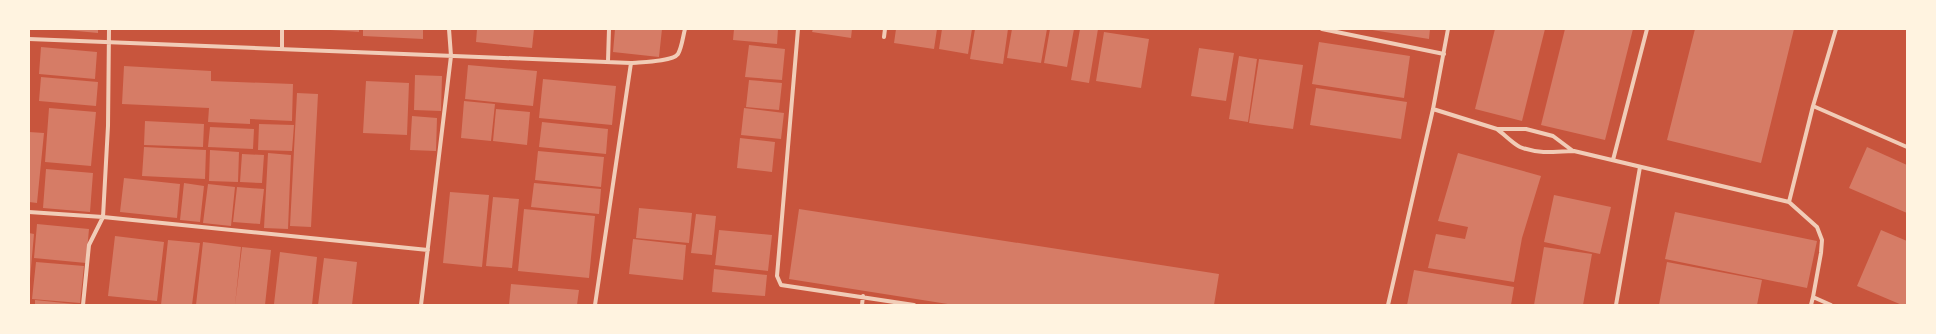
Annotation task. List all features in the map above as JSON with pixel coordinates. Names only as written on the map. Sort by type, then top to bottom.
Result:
[{"type":"street","points":[[83,305],[89,245],[103,217],[108,126],[108,29]]},
{"type":"street","points":[[282,29],[282,48]]},
{"type":"street","points":[[421,305],[450,56],[449,29]]},
{"type":"street","points":[[608,61],[609,29]]},
{"type":"street","points":[[29,39],[631,63],[664,60],[676,56],[680,49],[685,29]]},
{"type":"street","points":[[798,29],[777,276],[781,285],[863,296],[914,305]]},
{"type":"street","points":[[884,37],[885,29]]},
{"type":"street","points":[[1322,29],[1444,54]]},
{"type":"street","points":[[1388,305],[1433,109],[1448,29]]},
{"type":"street","points":[[1613,160],[1647,29]]},
{"type":"street","points":[[1788,202],[1813,106],[1836,29]]},
{"type":"street","points":[[595,305],[631,63]]},
{"type":"street","points":[[1813,106],[1907,147]]},
{"type":"street","points":[[1433,109],[1497,129],[1526,129],[1553,136],[1574,151]]},
{"type":"street","points":[[1497,129],[1519,146],[1543,153],[1574,151],[1788,202],[1817,227],[1822,240],[1811,305]]},
{"type":"street","points":[[1616,305],[1640,167]]},
{"type":"street","points":[[29,212],[103,217],[428,250]]},
{"type":"street","points":[[862,305],[863,296]]},
{"type":"street","points":[[1813,297],[1831,305]]},
{"type":"building","points":[[56,29],[98,29],[98,33]]},
{"type":"building","points":[[316,29],[359,29],[359,32]]},
{"type":"building","points":[[363,29],[423,29],[423,39],[363,36]]},
{"type":"building","points":[[477,29],[534,29],[532,48],[476,42]]},
{"type":"building","points":[[615,29],[662,29],[659,57],[613,52]]},
{"type":"building","points":[[734,29],[778,29],[777,44],[733,40]]},
{"type":"building","points":[[813,29],[852,29],[851,38],[812,32]]},
{"type":"building","points":[[896,29],[937,29],[934,49],[894,43]]},
{"type":"building","points":[[942,29],[972,29],[968,54],[939,49]]},
{"type":"building","points":[[975,29],[1008,29],[1003,64],[970,59]]},
{"type":"building","points":[[1012,29],[1047,29],[1041,63],[1007,58]]},
{"type":"building","points":[[1050,29],[1074,29],[1067,67],[1044,63]]},
{"type":"building","points":[[1080,29],[1098,29],[1089,83],[1071,80]]},
{"type":"building","points":[[1366,29],[1430,29],[1429,39]]},
{"type":"building","points":[[1495,29],[1545,29],[1522,121],[1475,109]]},
{"type":"building","points":[[1565,29],[1633,29],[1605,140],[1541,125]]},
{"type":"building","points":[[1695,29],[1794,29],[1761,163],[1667,140]]},
{"type":"building","points":[[1104,32],[1149,39],[1141,88],[1096,81]]},
{"type":"building","points":[[1319,42],[1410,56],[1404,98],[1312,84]]},
{"type":"building","points":[[749,45],[785,49],[782,80],[745,77]]},
{"type":"building","points":[[41,47],[97,52],[95,79],[39,74]]},
{"type":"building","points":[[1199,48],[1234,53],[1226,101],[1191,96]]},
{"type":"building","points":[[1239,56],[1257,59],[1248,122],[1229,119]]},
{"type":"building","points":[[1259,59],[1303,65],[1293,129],[1249,123]]},
{"type":"building","points":[[468,65],[537,71],[533,106],[465,99]]},
{"type":"building","points":[[124,66],[211,71],[211,81],[293,84],[292,121],[250,119],[250,124],[208,122],[209,108],[122,104]]},
{"type":"building","points":[[415,75],[442,76],[441,111],[414,110]]},
{"type":"building","points":[[41,77],[98,82],[96,106],[39,101]]},
{"type":"building","points":[[543,79],[616,86],[612,125],[539,118]]},
{"type":"building","points":[[749,80],[782,83],[779,110],[746,107]]},
{"type":"building","points":[[366,81],[409,83],[407,135],[363,133]]},
{"type":"building","points":[[1316,88],[1407,102],[1401,139],[1310,125]]},
{"type":"building","points":[[297,93],[318,94],[311,227],[290,226]]},
{"type":"building","points":[[464,101],[495,104],[491,141],[461,138]]},
{"type":"building","points":[[49,108],[96,112],[91,166],[45,162]]},
{"type":"building","points":[[744,108],[784,113],[781,139],[741,135]]},
{"type":"building","points":[[496,109],[530,112],[527,145],[493,141]]},
{"type":"building","points":[[412,116],[437,118],[436,151],[410,150]]},
{"type":"building","points":[[145,121],[204,124],[203,147],[144,145]]},
{"type":"building","points":[[542,122],[608,129],[606,154],[539,147]]},
{"type":"building","points":[[259,124],[294,125],[292,151],[258,150]]},
{"type":"building","points":[[210,127],[254,129],[253,149],[208,147]]},
{"type":"building","points":[[29,132],[44,133],[37,203],[29,202]]},
{"type":"building","points":[[740,138],[775,142],[772,172],[737,168]]},
{"type":"building","points":[[144,147],[206,150],[205,179],[142,176]]},
{"type":"building","points":[[1867,147],[1907,165],[1907,213],[1849,188]]},
{"type":"building","points":[[210,150],[239,152],[238,182],[209,181]]},
{"type":"building","points":[[538,151],[604,157],[601,187],[535,180]]},
{"type":"building","points":[[268,153],[291,155],[288,229],[264,228]]},
{"type":"building","points":[[1458,153],[1541,176],[1522,238],[1514,282],[1428,268],[1436,234],[1465,239],[1468,227],[1438,221]]},
{"type":"building","points":[[242,154],[264,155],[262,183],[240,182]]},
{"type":"building","points":[[46,169],[93,173],[90,212],[43,208]]},
{"type":"building","points":[[124,178],[180,184],[177,218],[120,212]]},
{"type":"building","points":[[184,183],[204,186],[200,222],[180,220]]},
{"type":"building","points":[[534,183],[601,189],[599,214],[531,207]]},
{"type":"building","points":[[208,184],[235,187],[231,226],[203,223]]},
{"type":"building","points":[[237,187],[264,189],[260,224],[233,222]]},
{"type":"building","points":[[450,192],[489,195],[482,267],[443,263]]},
{"type":"building","points":[[1554,195],[1611,207],[1600,254],[1544,242]]},
{"type":"building","points":[[493,197],[519,199],[512,268],[486,266]]},
{"type":"building","points":[[639,208],[692,213],[689,243],[636,238]]},
{"type":"building","points":[[524,209],[595,216],[589,278],[518,271]]},
{"type":"building","points":[[799,209],[1219,274],[1214,305],[954,305],[789,279]]},
{"type":"building","points":[[1675,212],[1817,241],[1807,288],[1665,259]]},
{"type":"building","points":[[696,214],[716,216],[712,255],[691,253]]},
{"type":"building","points":[[37,224],[89,229],[86,263],[34,258]]},
{"type":"building","points":[[719,230],[772,235],[768,271],[715,265]]},
{"type":"building","points":[[1881,230],[1907,241],[1907,305],[1902,305],[1857,286]]},
{"type":"building","points":[[29,233],[34,234],[30,279],[29,279]]},
{"type":"building","points":[[115,236],[164,242],[157,301],[108,296]]},
{"type":"building","points":[[633,239],[686,245],[683,280],[629,274]]},
{"type":"building","points":[[168,240],[200,243],[192,305],[161,305]]},
{"type":"building","points":[[203,242],[241,247],[235,305],[196,305]]},
{"type":"building","points":[[242,247],[271,250],[265,305],[235,305]]},
{"type":"building","points":[[1544,247],[1592,254],[1583,305],[1534,305]]},
{"type":"building","points":[[280,252],[317,257],[312,305],[274,304]]},
{"type":"building","points":[[324,258],[357,262],[352,305],[318,305]]},
{"type":"building","points":[[36,262],[84,266],[80,303],[32,299]]},
{"type":"building","points":[[1667,262],[1762,280],[1757,305],[1659,305]]},
{"type":"building","points":[[714,269],[767,275],[765,296],[712,292]]},
{"type":"building","points":[[1414,270],[1514,287],[1511,305],[1407,305]]},
{"type":"building","points":[[511,284],[579,290],[577,305],[509,305]]},
{"type":"building","points":[[35,300],[74,304],[74,305],[35,305]]}]
